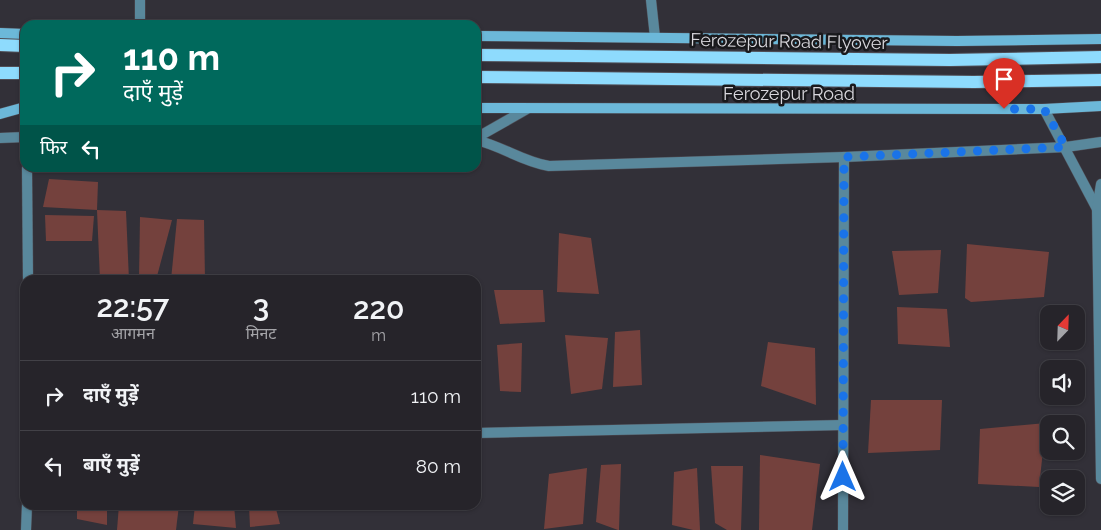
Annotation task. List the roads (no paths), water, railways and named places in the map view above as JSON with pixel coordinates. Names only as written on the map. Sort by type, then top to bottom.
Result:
[{"type":"main road","points":[[0,28],[20,28]]},
{"type":"main road","points":[[0,33],[20,34]]},
{"type":"main road","points":[[481,36],[957,41],[1101,39]]},
{"type":"main road","points":[[0,45],[20,46]]},
{"type":"main road","name":"Ferozepur Road Flyover","points":[[481,55],[950,60],[1101,57]]},
{"type":"main road","points":[[0,73],[20,73]]},
{"type":"main road","points":[[481,77],[964,82],[1101,80]]},
{"type":"main road","points":[[0,106],[20,106]]},
{"type":"main road","name":"Ferozepur Road","points":[[481,108],[1044,109],[1101,106]]},
{"type":"main road","points":[[0,114],[20,108]]},
{"type":"street","points":[[140,0],[140,20]]},
{"type":"street","points":[[651,0],[655,37]]},
{"type":"street","points":[[481,136],[527,109]]},
{"type":"street","points":[[1044,109],[1066,147],[1097,209]]},
{"type":"street","points":[[0,138],[20,138]]},
{"type":"street","points":[[481,141],[522,159],[549,166],[844,157],[1066,147],[1101,142]]},
{"type":"street","points":[[843,530],[844,157]]},
{"type":"street","points":[[27,172],[28,275]]},
{"type":"street","points":[[1101,184],[1097,209],[1101,479]]},
{"type":"street","points":[[481,433],[843,424]]},
{"type":"street","points":[[26,530],[27,510]]}]
